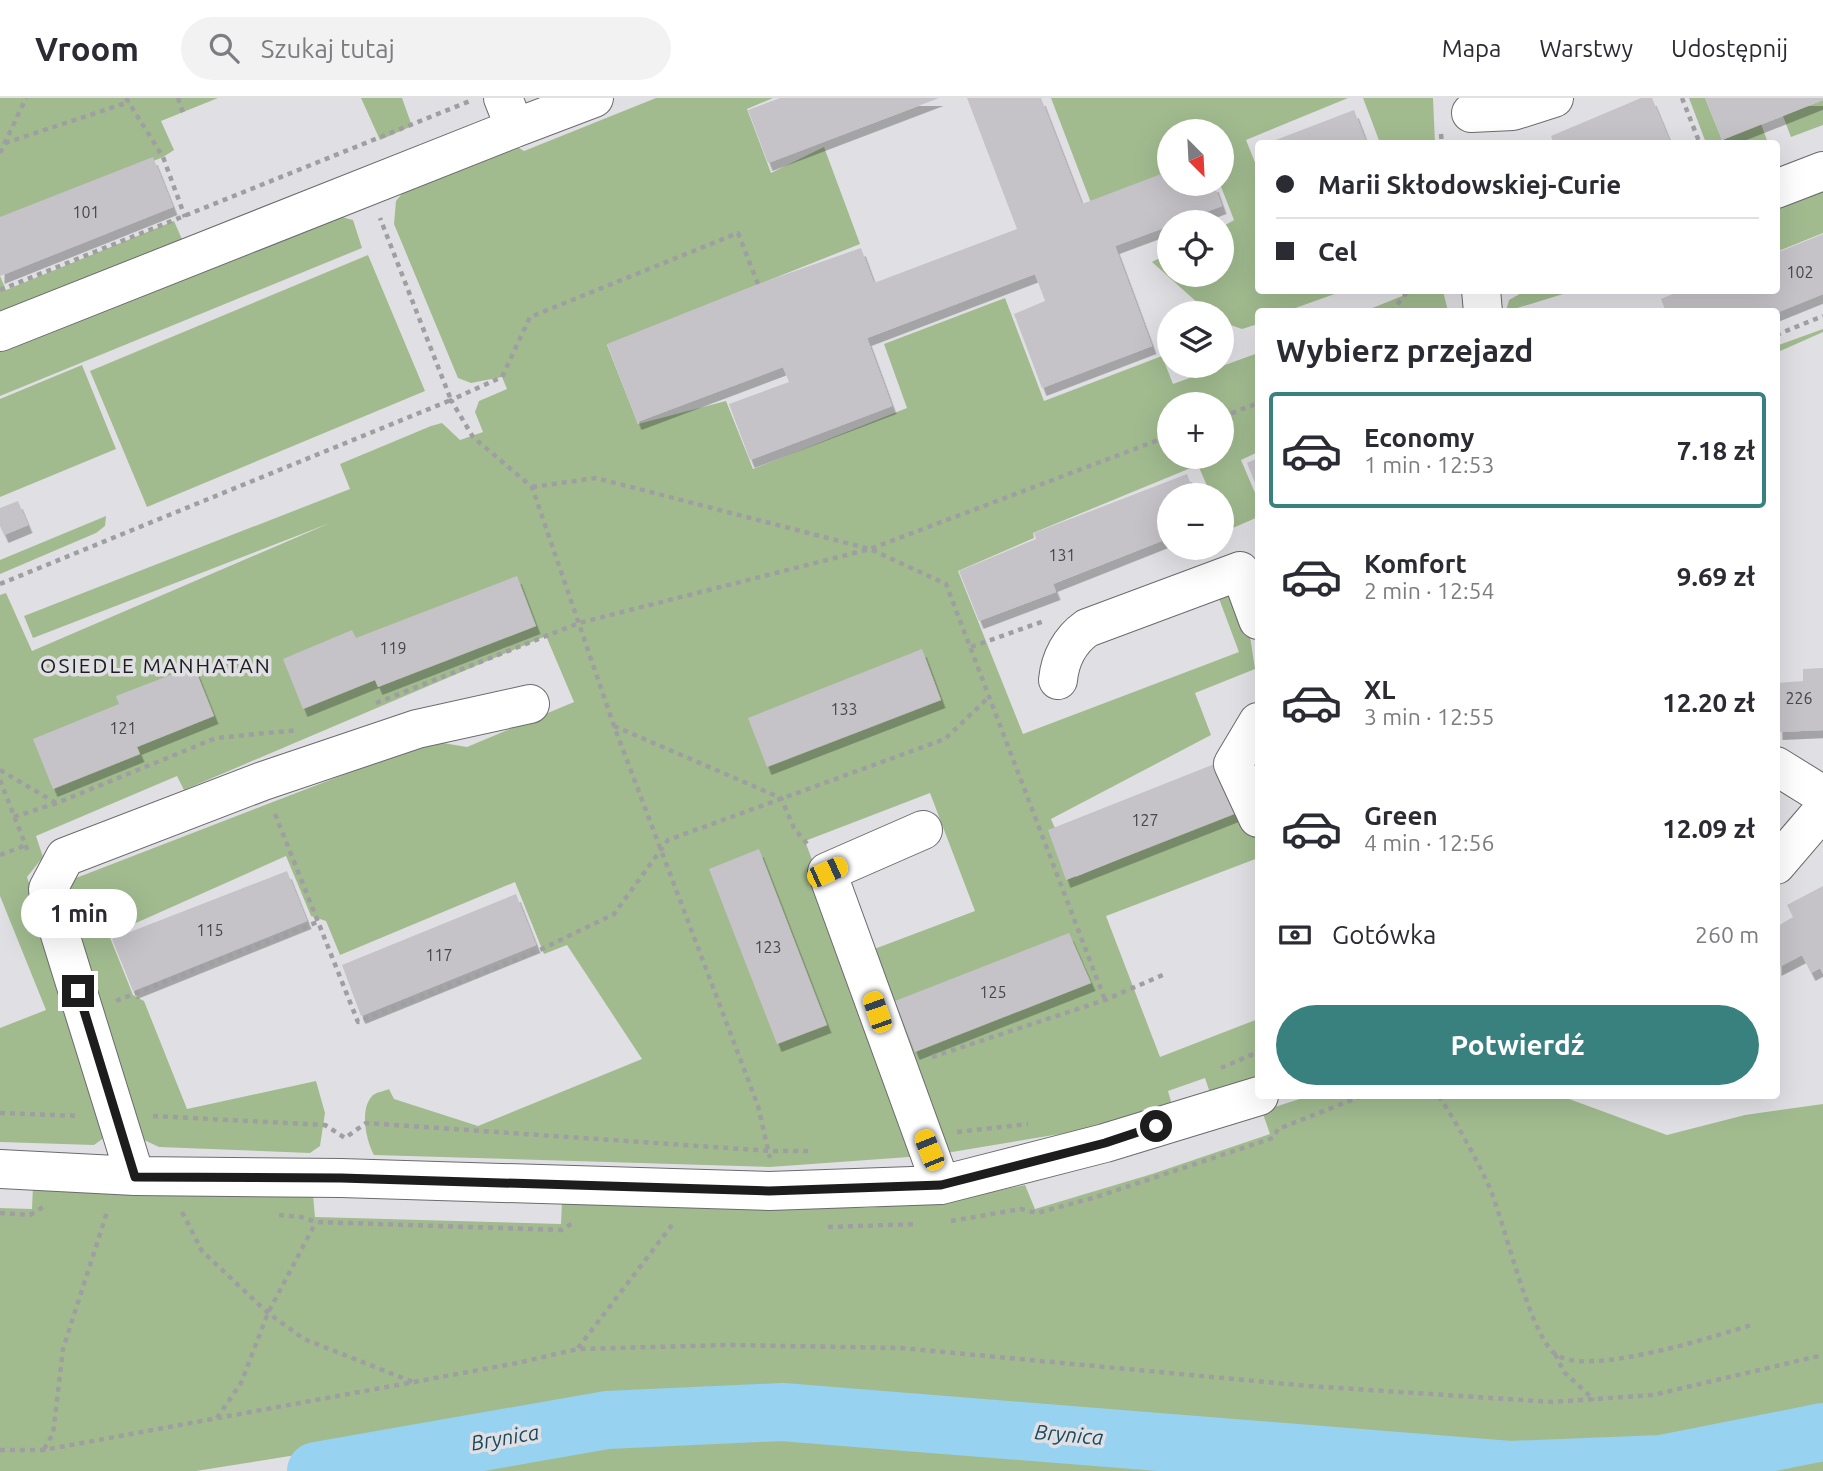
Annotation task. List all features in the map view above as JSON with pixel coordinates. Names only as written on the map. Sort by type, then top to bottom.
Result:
[{"type":"street","points":[[0,332],[368,188],[509,113],[594,98]]},
{"type":"street","points":[[1471,118],[1513,111],[1554,98]]},
{"type":"street","points":[[1780,187],[1823,171]]},
{"type":"street","points":[[1058,680],[1059,668],[1073,638],[1087,628],[1240,571],[1255,612]]},
{"type":"street","points":[[135,1177],[48,899],[48,889],[65,856],[262,781],[417,729],[530,704]]},
{"type":"street","points":[[1255,727],[1233,764],[1255,812]]},
{"type":"street","points":[[1780,768],[1823,795]]},
{"type":"street","points":[[1780,860],[1823,810]]},
{"type":"street","points":[[923,830],[827,872],[901,1082],[935,1168]]},
{"type":"street","points":[[0,1169],[135,1177],[341,1178],[769,1191],[1105,1143],[1255,1097]]},
{"type":"path","points":[[0,153],[26,98]]},
{"type":"path","points":[[178,98],[183,113]]},
{"type":"path","points":[[0,290],[478,98]]},
{"type":"path","points":[[1682,98],[1698,140]]},
{"type":"path","points":[[5,143],[127,100],[163,158],[185,216]]},
{"type":"path","points":[[368,188],[451,400],[473,437],[532,487],[660,853],[758,1106]]},
{"type":"path","points":[[0,584],[502,377],[530,317],[738,233],[758,284]]},
{"type":"path","points":[[1394,308],[1406,294]]},
{"type":"path","points":[[1780,333],[1823,316]]},
{"type":"path","points":[[1234,412],[1255,404]]},
{"type":"path","points":[[374,703],[579,623],[870,549],[1157,441]]},
{"type":"path","points":[[532,487],[596,478],[870,549],[946,584],[1105,1000]]},
{"type":"path","points":[[273,809],[320,921],[358,1022],[542,949],[614,914],[668,840],[945,739],[990,696]]},
{"type":"path","points":[[614,726],[781,798],[794,828]]},
{"type":"path","points":[[14,817],[57,803],[216,738],[310,729]]},
{"type":"path","points":[[0,770],[57,803]]},
{"type":"path","points":[[0,780],[24,846],[48,889]]},
{"type":"path","points":[[0,855],[24,846]]},
{"type":"path","points":[[85,1014],[320,921]]},
{"type":"path","points":[[901,1082],[910,1064],[1105,1000],[1165,974]]},
{"type":"path","points":[[1214,1071],[1255,1053]]},
{"type":"path","points":[[1441,1099],[1489,1186],[1538,1329],[1564,1372],[1595,1401]]},
{"type":"path","points":[[0,1113],[107,1117],[122,1130],[135,1115],[325,1125],[345,1138],[366,1123],[771,1152],[824,1151]]},
{"type":"path","points":[[935,1168],[939,1135],[1042,1122]]},
{"type":"path","points":[[44,1450],[53,1434],[63,1349],[109,1206]]},
{"type":"path","points":[[180,1208],[202,1251],[268,1313],[304,1339],[414,1382]]},
{"type":"path","points":[[217,1419],[241,1383],[268,1313],[316,1223]]},
{"type":"path","points":[[578,1349],[672,1225]]},
{"type":"path","points":[[1555,1354],[1579,1361],[1662,1352],[1751,1325]]},
{"type":"path","points":[[0,1450],[44,1450],[578,1349],[729,1345],[901,1348],[1323,1387],[1552,1402],[1653,1395],[1823,1355]]},
{"type":"green space","points":[[0,98],[218,98],[161,121],[174,150],[163,157],[0,224]]},
{"type":"green space","points":[[361,98],[402,98],[412,126],[380,140]]},
{"type":"green space","points":[[656,98],[773,98],[747,109],[771,173],[824,147],[860,244],[607,345],[638,424],[726,401],[753,469],[907,408],[884,344],[1005,298],[1044,401],[1157,358],[1157,378],[1171,378],[1173,384],[1189,378],[1234,378],[1234,362],[1255,354],[1255,453],[1241,460],[1255,493],[1255,518],[1234,528],[1234,483],[1206,483],[1200,469],[1234,469],[1234,392],[1157,392],[1157,469],[1188,469],[1033,533],[1034,538],[958,571],[1023,734],[1239,652],[1215,588],[1244,597],[1255,669],[1195,693],[1211,735],[1051,819],[1076,877],[1254,803],[1255,859],[1106,916],[1160,1057],[1255,1020],[1255,1078],[1210,1093],[1205,1078],[1168,1091],[1172,1105],[1102,1127],[946,1153],[869,951],[975,911],[930,793],[805,841],[891,1070],[916,1151],[909,1157],[770,1167],[374,1155],[368,1142],[365,1116],[369,1101],[379,1092],[389,1089],[394,1099],[478,1126],[642,1059],[567,945],[544,954],[515,882],[340,955],[326,921],[311,916],[286,856],[109,935],[133,995],[144,1001],[187,1109],[316,1081],[325,1113],[320,1146],[310,1153],[159,1147],[144,1140],[65,895],[76,878],[431,741],[467,747],[574,702],[546,636],[184,790],[177,776],[36,836],[43,857],[27,877],[101,1098],[105,1137],[94,1145],[0,1142],[0,1028],[46,1010],[0,896],[0,595],[6,593],[32,651],[330,523],[33,638],[24,616],[350,489],[340,464],[431,426],[442,423],[460,440],[483,432],[475,412],[479,401],[507,389],[502,377],[471,383],[458,378],[394,224],[396,201],[414,179],[511,143],[524,151]]},
{"type":"green space","points":[[1051,98],[1348,98],[1246,140],[1255,162],[1255,294],[1335,294],[1295,308],[1255,308],[1255,325],[1242,329],[1234,326],[1234,301],[1196,301],[1180,287],[1234,287],[1234,210],[1230,210],[1225,196],[1234,196],[1234,119],[1157,119],[1157,184],[1093,208]]},
{"type":"green space","points":[[1363,98],[1433,98],[1435,140],[1379,140]]},
{"type":"green space","points":[[1689,98],[1705,98],[1722,140],[1705,140]]},
{"type":"green space","points":[[1823,100],[1823,125],[1791,137],[1783,116]]},
{"type":"green space","points":[[1761,124],[1767,140],[1722,140]]},
{"type":"green space","points":[[1823,184],[1823,233],[1780,250],[1780,201]]},
{"type":"green space","points":[[326,213],[353,220],[362,248],[0,396],[0,340]]},
{"type":"green space","points":[[174,221],[188,253],[0,325],[0,276],[6,290]]},
{"type":"green space","points":[[368,255],[425,391],[147,507],[90,371]]},
{"type":"green space","points":[[1407,294],[1444,294],[1447,308],[1372,308]]},
{"type":"green space","points":[[1520,294],[1563,294],[1517,308],[1507,308],[1509,300]]},
{"type":"green space","points":[[1823,329],[1823,332],[1780,351],[1780,345]]},
{"type":"green space","points":[[82,365],[116,449],[0,497],[0,399]]},
{"type":"green space","points":[[106,516],[105,526],[96,533],[0,574],[0,560]]},
{"type":"green space","points":[[1300,1099],[1569,1099],[1667,1135],[1745,1115],[1823,1104],[1823,1407],[1687,1437],[1555,1450],[1314,1437],[887,1397],[664,1396],[196,1471],[0,1471],[0,1208],[32,1209],[33,1185],[313,1195],[315,1217],[561,1224],[562,1201],[867,1208],[949,1201],[1025,1185],[1035,1209],[1152,1174],[1270,1134],[1262,1111]]},
{"type":"green space","points":[[675,1424],[1230,1471],[430,1471]]},
{"type":"green space","points":[[1823,1454],[1823,1471],[1753,1471],[1784,1468]]},
{"type":"building","points":[[780,98],[939,98],[768,163],[748,110]]},
{"type":"building","points":[[967,98],[1041,98],[1082,204],[1157,176],[1157,196],[1218,196],[1222,206],[1211,210],[1157,210],[1157,230],[1115,246],[1152,346],[1042,388],[1014,314],[1045,301],[1035,274],[867,338],[892,406],[750,460],[729,404],[789,382],[783,367],[637,422],[607,344],[758,284],[861,248],[874,283],[1017,229]]},
{"type":"building","points":[[1641,98],[1652,98],[1669,140],[1552,140],[1551,136]]},
{"type":"building","points":[[1705,98],[1823,98],[1823,100],[1722,140]]},
{"type":"building","points":[[1354,110],[1365,140],[1276,140]]},
{"type":"building","points":[[153,157],[173,207],[0,276],[0,217]]},
{"type":"building","points":[[1823,234],[1823,294],[1780,311],[1780,308],[1664,308],[1661,299],[1673,294],[1780,294],[1780,251]]},
{"type":"building","points":[[1255,459],[1255,483],[1247,463]]},
{"type":"building","points":[[1187,474],[1190,483],[1164,483]]},
{"type":"building","points":[[1157,486],[1157,543],[1053,584],[1056,592],[979,621],[959,571],[1036,539],[1034,533]]},
{"type":"building","points":[[18,501],[28,525],[4,535],[0,526],[0,508]]},
{"type":"building","points":[[517,576],[536,626],[378,687],[375,680],[303,709],[283,659],[352,630],[356,638]]},
{"type":"building","points":[[922,649],[941,700],[767,767],[748,718]]},
{"type":"building","points":[[194,666],[214,716],[137,747],[140,754],[53,789],[33,739],[119,704],[116,696]]},
{"type":"building","points":[[1823,668],[1823,730],[1780,732],[1780,683],[1803,681],[1803,669]]},
{"type":"building","points":[[1222,761],[1242,811],[1066,880],[1048,830]]},
{"type":"building","points":[[759,849],[827,1025],[777,1044],[709,869]]},
{"type":"building","points":[[287,871],[307,921],[133,991],[112,939]]},
{"type":"building","points":[[1823,886],[1823,974],[1820,968],[1811,973],[1802,955],[1780,966],[1780,925],[1793,917],[1787,905]]},
{"type":"building","points":[[516,894],[536,945],[361,1016],[342,965]]},
{"type":"building","points":[[1069,933],[1091,983],[915,1052],[895,1001]]},
{"type":"waterway","name":"Brynica","points":[[316,1471],[607,1420],[782,1412],[1510,1470],[1662,1464],[1823,1432]]},
{"type":"district","name":"OSIEDLE MANHATAN","points":[[156,666]]},
{"type":"route","points":[[78,991],[135,1177],[341,1178],[769,1191],[941,1185],[1105,1143],[1156,1126]]}]
